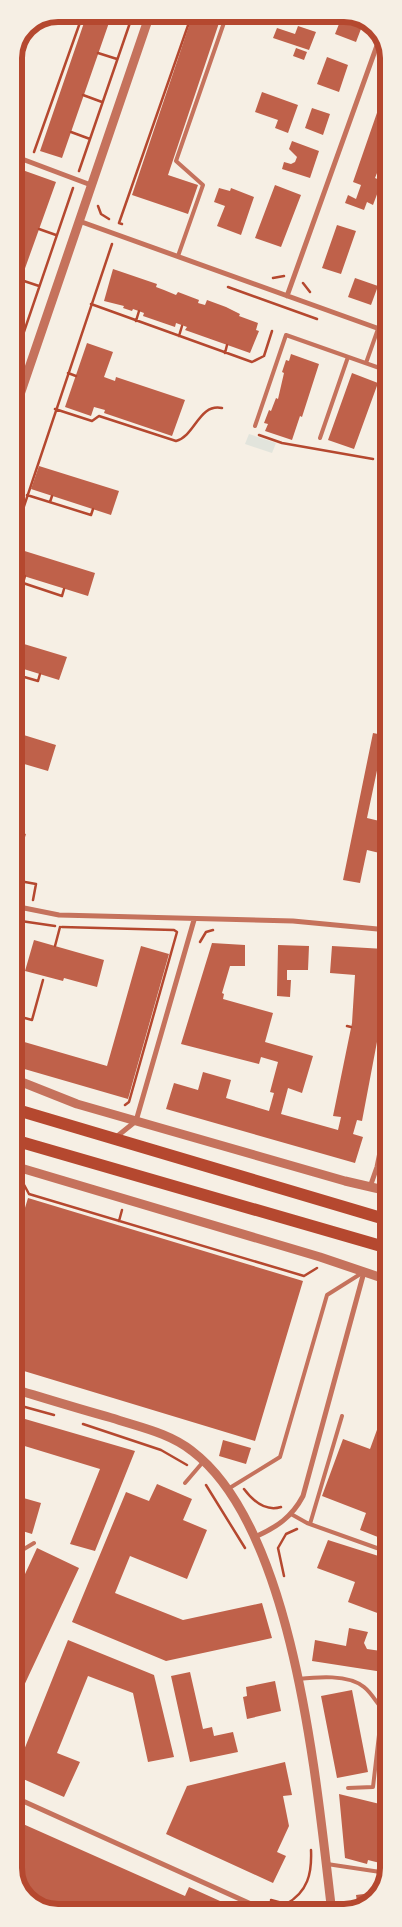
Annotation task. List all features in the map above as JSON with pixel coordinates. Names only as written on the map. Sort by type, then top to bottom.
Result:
[{"type":"main road","points":[[23,1112],[112,1140],[380,1218]]},
{"type":"main road","points":[[23,1142],[380,1246]]},
{"type":"street","points":[[22,380],[147,23]]},
{"type":"street","points":[[286,296],[377,45]]},
{"type":"street","points":[[22,159],[91,185]]},
{"type":"street","points":[[78,220],[378,329]]},
{"type":"street","points":[[22,908],[59,915],[194,920],[293,921],[379,929]]},
{"type":"street","points":[[112,1140],[136,1121],[194,920]]},
{"type":"street","points":[[23,1082],[77,1104],[380,1189]]},
{"type":"street","points":[[370,1187],[380,1155]]},
{"type":"street","points":[[23,1169],[380,1277]]},
{"type":"street","points":[[255,1537],[285,1521],[302,1496],[310,1473],[364,1272]]},
{"type":"street","points":[[23,1392],[152,1431],[174,1440],[192,1451],[204,1462],[227,1490],[255,1537],[272,1583],[298,1679],[310,1737],[331,1904]]},
{"type":"street","points":[[23,1801],[251,1904]]},
{"type":"lane","points":[[178,256],[203,185],[176,161],[224,23]]},
{"type":"lane","points":[[366,363],[378,329]]},
{"type":"lane","points":[[254,426],[286,335],[379,368]]},
{"type":"lane","points":[[320,438],[348,357]]},
{"type":"lane","points":[[227,1490],[280,1457],[328,1295],[364,1272]]},
{"type":"lane","points":[[310,1524],[342,1416]]},
{"type":"lane","points":[[185,1483],[204,1462]]},
{"type":"lane","points":[[291,1514],[310,1524],[380,1549]]},
{"type":"lane","points":[[23,1550],[34,1543]]},
{"type":"lane","points":[[298,1679],[319,1677],[353,1681],[364,1687],[380,1706]]},
{"type":"lane","points":[[348,1788],[373,1787],[380,1727]]},
{"type":"lane","points":[[327,1864],[380,1872]]},
{"type":"path","points":[[34,152],[79,23]]},
{"type":"path","points":[[119,223],[189,23]]},
{"type":"path","points":[[98,53],[117,60]]},
{"type":"path","points":[[83,95],[102,102]]},
{"type":"path","points":[[71,132],[90,139]]},
{"type":"path","points":[[98,205],[103,217],[128,226]]},
{"type":"path","points":[[39,229],[57,235]]},
{"type":"path","points":[[22,510],[111,245]]},
{"type":"path","points":[[272,278],[278,279],[286,273]]},
{"type":"path","points":[[22,280],[39,286]]},
{"type":"path","points":[[303,281],[306,289],[315,295]]},
{"type":"path","points":[[91,304],[252,362],[264,356],[272,331]]},
{"type":"path","points":[[136,321],[139,311]]},
{"type":"path","points":[[179,336],[182,326]]},
{"type":"path","points":[[225,353],[227,345]]},
{"type":"path","points":[[68,373],[76,376]]},
{"type":"path","points":[[55,409],[92,420],[99,416],[176,441],[183,440],[204,412],[211,408],[222,408]]},
{"type":"path","points":[[254,426],[252,432],[282,443],[379,459]]},
{"type":"path","points":[[27,495],[91,515],[92,509]]},
{"type":"path","points":[[50,502],[52,496]]},
{"type":"path","points":[[25,576],[23,583],[62,596],[64,589]]},
{"type":"path","points":[[22,676],[38,681],[40,674]]},
{"type":"path","points":[[22,882],[36,884],[33,900]]},
{"type":"path","points":[[22,921],[60,927],[174,930],[177,932],[129,1102],[123,1107]]},
{"type":"path","points":[[55,946],[60,927]]},
{"type":"path","points":[[198,948],[206,932],[221,931]]},
{"type":"path","points":[[23,1017],[32,1020],[43,980]]},
{"type":"path","points":[[347,1026],[351,1027]]},
{"type":"path","points":[[23,1183],[29,1194],[304,1276],[319,1267]]},
{"type":"path","points":[[23,1407],[58,1417]]},
{"type":"path","points":[[75,1422],[161,1450],[195,1472],[211,1493],[246,1551]]},
{"type":"path","points":[[286,1583],[278,1548],[286,1534],[297,1529],[303,1529]]},
{"type":"path","points":[[282,1904],[295,1899],[304,1889],[309,1878],[311,1841]]},
{"type":"shaded area","points":[[249,434],[276,443],[272,453],[245,444]]},
{"type":"building","points":[[84,23],[109,23],[62,158],[40,151]]},
{"type":"building","points":[[190,23],[219,23],[168,175],[198,185],[188,214],[132,195]]},
{"type":"building","points":[[339,23],[353,24],[361,28],[356,42],[335,34]]},
{"type":"building","points":[[298,26],[316,32],[309,50],[273,38],[277,28],[295,34]]},
{"type":"building","points":[[296,48],[307,52],[304,60],[293,56]]},
{"type":"building","points":[[327,57],[348,65],[339,92],[317,84]]},
{"type":"building","points":[[262,92],[298,105],[288,133],[275,128],[278,120],[255,112]]},
{"type":"building","points":[[379,107],[379,168],[375,178],[379,180],[379,189],[373,205],[367,202],[364,210],[345,203],[348,195],[356,199],[361,185],[353,182]]},
{"type":"building","points":[[312,108],[330,114],[323,135],[305,128]]},
{"type":"building","points":[[292,141],[319,151],[310,178],[282,169],[284,162],[291,164],[295,162],[297,157],[289,149]]},
{"type":"building","points":[[22,170],[56,182],[22,276],[22,206],[25,198],[22,197]]},
{"type":"building","points":[[275,185],[301,195],[281,247],[255,238]]},
{"type":"building","points":[[219,188],[230,191],[231,188],[254,197],[241,235],[217,226],[225,206],[214,202]]},
{"type":"building","points":[[337,225],[356,231],[341,274],[322,268]]},
{"type":"building","points":[[113,269],[157,284],[156,287],[176,295],[178,292],[199,300],[198,303],[205,305],[207,300],[226,307],[240,314],[239,316],[258,323],[256,330],[259,331],[250,353],[185,330],[187,327],[176,323],[175,327],[143,316],[144,313],[133,309],[132,311],[123,308],[124,306],[104,301]]},
{"type":"building","points":[[355,278],[378,286],[371,305],[348,297]]},
{"type":"building","points":[[87,343],[113,352],[104,377],[115,381],[116,377],[185,400],[172,436],[104,413],[105,410],[94,407],[91,416],[65,407]]},
{"type":"building","points":[[291,354],[319,364],[302,417],[300,416],[292,440],[265,431],[268,424],[264,423],[276,398],[278,399],[284,373],[282,372],[286,360],[289,361]]},
{"type":"building","points":[[352,373],[378,383],[354,449],[328,440]]},
{"type":"building","points":[[39,466],[119,491],[111,515],[31,489]]},
{"type":"building","points":[[22,550],[95,573],[88,596],[22,576]]},
{"type":"building","points":[[22,644],[67,657],[59,680],[22,669]]},
{"type":"building","points":[[373,733],[379,734],[379,761],[367,818],[379,821],[379,853],[367,850],[360,883],[343,880]]},
{"type":"building","points":[[22,735],[56,745],[48,771],[22,763]]},
{"type":"building","points":[[22,833],[26,834],[22,846]]},
{"type":"building","points":[[34,940],[104,960],[97,987],[64,978],[63,981],[25,971]]},
{"type":"building","points":[[212,943],[245,945],[245,966],[230,966],[222,993],[224,994],[223,999],[273,1013],[265,1042],[313,1056],[302,1093],[288,1088],[281,1114],[338,1130],[341,1117],[333,1116],[352,1023],[355,975],[330,973],[332,946],[379,949],[380,1028],[362,1121],[357,1120],[353,1134],[363,1137],[355,1163],[166,1109],[174,1083],[198,1090],[203,1072],[231,1080],[226,1098],[269,1111],[274,1093],[270,1092],[278,1062],[261,1057],[259,1064],[181,1044]]},
{"type":"building","points":[[278,945],[309,946],[308,970],[287,970],[287,980],[291,980],[290,997],[277,996]]},
{"type":"building","points":[[141,946],[169,954],[128,1099],[23,1068],[23,1041],[107,1066]]},
{"type":"building","points":[[28,1198],[303,1281],[255,1441],[23,1371],[23,1216]]},
{"type":"building","points":[[25,1419],[135,1451],[95,1551],[70,1544],[100,1469],[23,1445],[23,1427]]},
{"type":"building","points":[[378,1427],[380,1428],[380,1538],[360,1530],[366,1513],[322,1496],[343,1439],[370,1449]]},
{"type":"building","points":[[223,1440],[251,1448],[246,1464],[219,1456]]},
{"type":"building","points":[[157,1484],[192,1499],[183,1520],[207,1530],[187,1579],[130,1556],[115,1593],[183,1620],[262,1603],[272,1638],[166,1661],[72,1622],[126,1492],[149,1501]]},
{"type":"building","points":[[23,1498],[41,1503],[32,1534],[23,1531]]},
{"type":"building","points":[[328,1540],[380,1556],[380,1614],[348,1602],[355,1582],[317,1568]]},
{"type":"building","points":[[37,1548],[79,1568],[23,1688],[23,1579]]},
{"type":"building","points":[[349,1628],[368,1632],[364,1643],[367,1649],[380,1651],[380,1672],[312,1661],[315,1640],[346,1646]]},
{"type":"building","points":[[68,1640],[154,1675],[174,1757],[148,1762],[133,1693],[88,1676],[57,1753],[80,1762],[64,1797],[23,1779],[23,1753]]},
{"type":"building","points":[[190,1672],[203,1729],[212,1727],[214,1736],[233,1732],[238,1752],[190,1762],[171,1676]]},
{"type":"building","points":[[275,1681],[281,1711],[247,1719],[243,1697],[247,1696],[246,1687]]},
{"type":"building","points":[[352,1690],[368,1772],[337,1778],[321,1696]]},
{"type":"building","points":[[285,1762],[292,1795],[283,1796],[289,1826],[277,1852],[286,1856],[273,1883],[166,1834],[187,1786]]},
{"type":"building","points":[[339,1794],[380,1804],[380,1863],[368,1860],[367,1864],[345,1858]]},
{"type":"building","points":[[23,1824],[185,1896],[189,1887],[220,1901],[219,1904],[56,1904],[42,1901],[29,1889],[24,1878]]},
{"type":"building","points":[[370,1893],[357,1902],[356,1895]]}]
